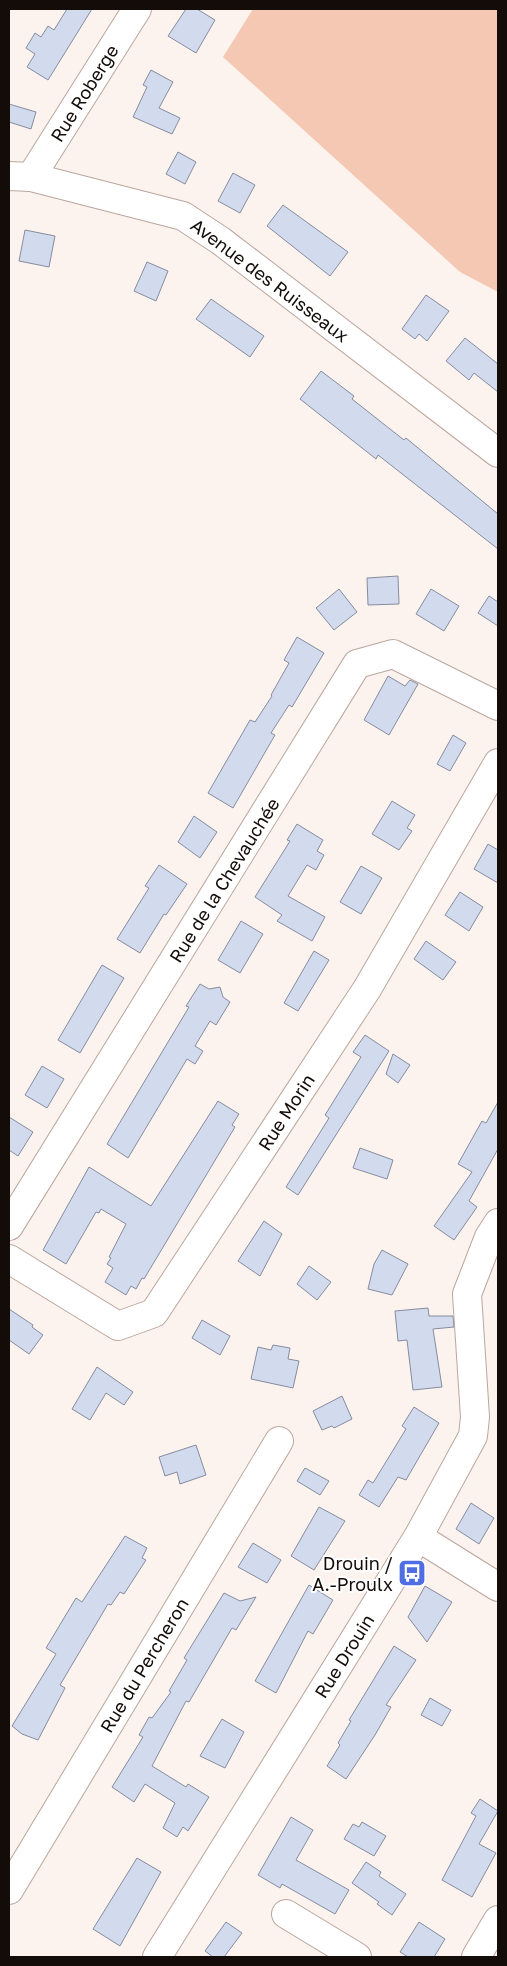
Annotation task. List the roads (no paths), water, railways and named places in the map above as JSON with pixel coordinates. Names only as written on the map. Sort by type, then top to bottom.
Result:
[{"type":"street","name":"Rue Roberge","points":[[20,177],[137,9]]},
{"type":"street","name":"Avenue des Ruisseaux","points":[[20,177],[183,216],[229,247],[498,453]]},
{"type":"street","name":"Rue de la Chevauchée","points":[[9,1226],[357,664],[393,654],[498,706]]},
{"type":"street","name":"Rue Morin","points":[[9,1258],[118,1326],[154,1313],[367,989],[498,764]]},
{"type":"street","name":"Rue Drouin","points":[[157,1957],[418,1537],[473,1436],[475,1417],[467,1294],[488,1237],[498,1223]]},
{"type":"street","name":"Rue du Percheron","points":[[9,1890],[279,1441]]},
{"type":"street","points":[[418,1537],[498,1587]]},
{"type":"street","points":[[286,1914],[357,1957]]},
{"type":"street","points":[[476,1957],[498,1920]]},
{"type":"place","name":"Drouin / A.-Proulx","points":[[412,1573]]}]
